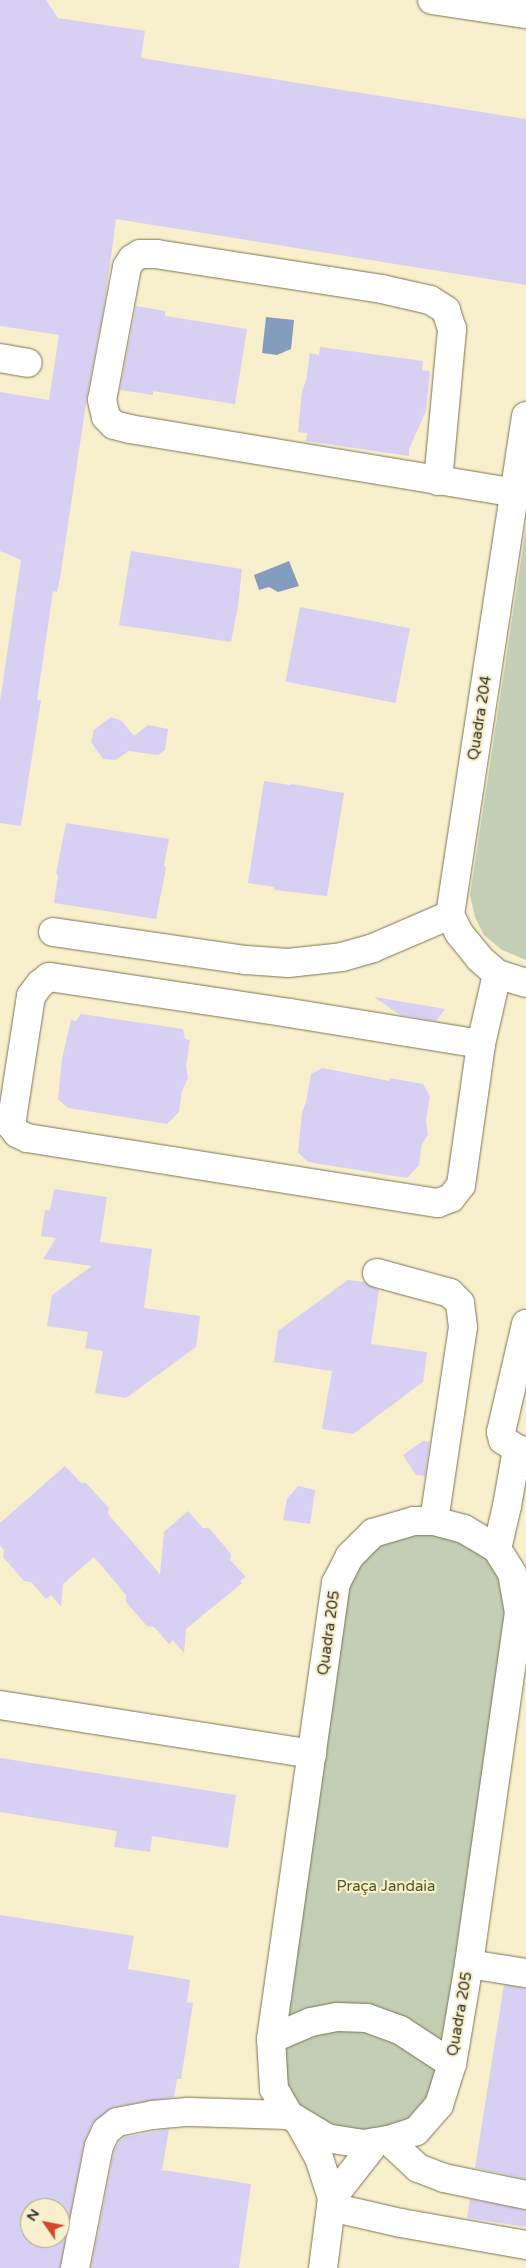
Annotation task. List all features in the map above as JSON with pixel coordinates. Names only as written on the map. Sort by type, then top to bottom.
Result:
[{"type":"street","points":[[432,0],[526,14]]},
{"type":"street","points":[[438,480],[452,328],[446,310],[430,300],[382,289],[157,254],[140,254],[132,258],[127,267],[102,400],[106,417],[114,425],[515,494]]},
{"type":"street","points":[[0,358],[28,363]]},
{"type":"street","name":"Quadra 204","points":[[450,915],[526,416]]},
{"type":"street","points":[[53,932],[246,960],[288,963],[342,957],[373,948],[450,915],[459,933],[480,959],[497,974],[526,983]]},
{"type":"street","points":[[481,1044],[280,1011],[49,977],[40,984],[31,996],[11,1126],[16,1133],[27,1138],[438,1203],[452,1198],[461,1185],[481,1044],[497,974]]},
{"type":"street","points":[[377,1273],[450,1294],[460,1303],[463,1327],[434,1521]]},
{"type":"street","points":[[497,1549],[521,1450],[504,1440],[501,1432],[526,1324]]},
{"type":"street","name":"Quadra 205","points":[[293,2118],[327,2138],[364,2144],[416,2131],[439,2105],[452,2064],[522,1613],[512,1573],[497,1549],[464,1529],[434,1521],[414,1520],[373,1533],[350,1556],[336,1583],[271,2039],[274,2089],[318,2158],[332,2203],[324,2268]]},
{"type":"street","points":[[0,1706],[312,1754]]},
{"type":"street","points":[[469,1964],[526,1973]]},
{"type":"street","name":"Quadra 205","points":[[271,2039],[311,2022],[338,2017],[367,2018],[400,2030],[452,2064]]},
{"type":"street","points":[[75,2268],[99,2146],[106,2131],[116,2122],[152,2115],[188,2112],[293,2118]]},
{"type":"street","points":[[526,2195],[444,2178],[418,2168],[382,2141],[332,2203],[401,2223],[526,2245]]},
{"type":"green space","points":[[526,527],[526,960],[502,950],[484,935],[475,917],[470,895]]},
{"type":"green space","name":"Praça Jandaia","points":[[434,1521],[512,1573],[452,2064],[416,2131],[340,2141],[274,2089],[350,1556]]},
{"type":"water","points":[[266,317],[294,320],[291,349],[277,355],[262,353]]},
{"type":"water","points":[[289,561],[299,586],[278,592],[269,587],[259,590],[254,575]]},
{"type":"building","points":[[0,0],[46,0],[58,18],[145,31],[141,58],[526,119],[526,285],[116,219],[105,301],[87,397],[60,578],[57,592],[53,591],[37,700],[41,700],[21,826],[0,823],[0,701],[21,560],[0,551],[0,392],[49,400],[59,335],[0,326]]},
{"type":"building","points":[[136,306],[165,311],[165,316],[247,329],[235,404],[153,391],[153,395],[120,390]]},
{"type":"building","points":[[320,347],[423,361],[422,370],[430,371],[426,411],[409,449],[409,456],[306,441],[307,433],[298,432],[302,391],[306,381],[310,353],[319,355]]},
{"type":"building","points":[[131,551],[242,569],[238,606],[231,642],[119,625]]},
{"type":"building","points":[[300,607],[410,628],[395,703],[285,682]]},
{"type":"building","points":[[111,717],[122,721],[134,736],[148,725],[168,729],[165,750],[158,755],[129,751],[115,760],[103,759],[91,742],[94,730]]},
{"type":"building","points":[[264,781],[344,793],[327,896],[275,890],[274,887],[248,883]]},
{"type":"building","points":[[66,823],[169,839],[164,865],[166,868],[156,919],[54,903],[58,876],[56,873]]},
{"type":"building","points":[[374,997],[445,1009],[436,1021],[400,1015]]},
{"type":"building","points":[[81,1014],[183,1029],[185,1039],[190,1040],[186,1066],[188,1078],[182,1091],[179,1112],[167,1124],[68,1108],[58,1099],[62,1059],[71,1020],[76,1021]]},
{"type":"building","points":[[322,1068],[390,1081],[390,1078],[423,1084],[430,1096],[426,1121],[428,1135],[422,1144],[419,1165],[407,1178],[308,1162],[298,1152],[302,1113],[311,1074]]},
{"type":"building","points":[[54,1189],[107,1197],[100,1242],[152,1249],[144,1308],[200,1316],[196,1347],[126,1398],[95,1393],[103,1351],[85,1348],[88,1332],[47,1326],[52,1295],[92,1266],[43,1259],[56,1238],[41,1236],[45,1210],[50,1211]]},
{"type":"building","points":[[348,1280],[365,1282],[379,1290],[371,1344],[427,1352],[423,1382],[353,1434],[322,1429],[332,1371],[274,1362],[278,1331]]},
{"type":"building","points":[[423,1441],[430,1442],[425,1476],[416,1475],[403,1455]]},
{"type":"building","points":[[65,1466],[81,1483],[86,1483],[109,1508],[108,1514],[160,1574],[164,1532],[188,1511],[203,1528],[209,1528],[231,1554],[230,1560],[246,1577],[240,1581],[242,1583],[186,1629],[184,1653],[173,1640],[169,1644],[154,1627],[147,1626],[126,1602],[126,1595],[94,1557],[63,1584],[61,1607],[51,1595],[46,1599],[31,1582],[24,1581],[3,1557],[4,1550],[0,1546],[0,1523]]},
{"type":"building","points":[[298,1486],[315,1490],[310,1524],[283,1520],[287,1499]]},
{"type":"building","points":[[0,1758],[236,1795],[228,1848],[152,1836],[150,1852],[114,1847],[117,1831],[0,1812]]},
{"type":"building","points":[[0,1915],[134,1936],[128,1969],[190,1980],[187,2002],[193,2003],[181,2079],[177,2079],[174,2097],[114,2107],[92,2124],[84,2143],[70,2216],[70,2198],[20,2198],[20,2248],[64,2248],[60,2268],[0,2268]]},
{"type":"building","points":[[504,1985],[526,1988],[526,2179],[475,2168]]},
{"type":"building","points":[[169,2129],[162,2170],[251,2184],[239,2268],[91,2268],[114,2151],[119,2141],[124,2137]]},
{"type":"building","points":[[470,2199],[526,2210],[526,2227],[467,2218]]}]
